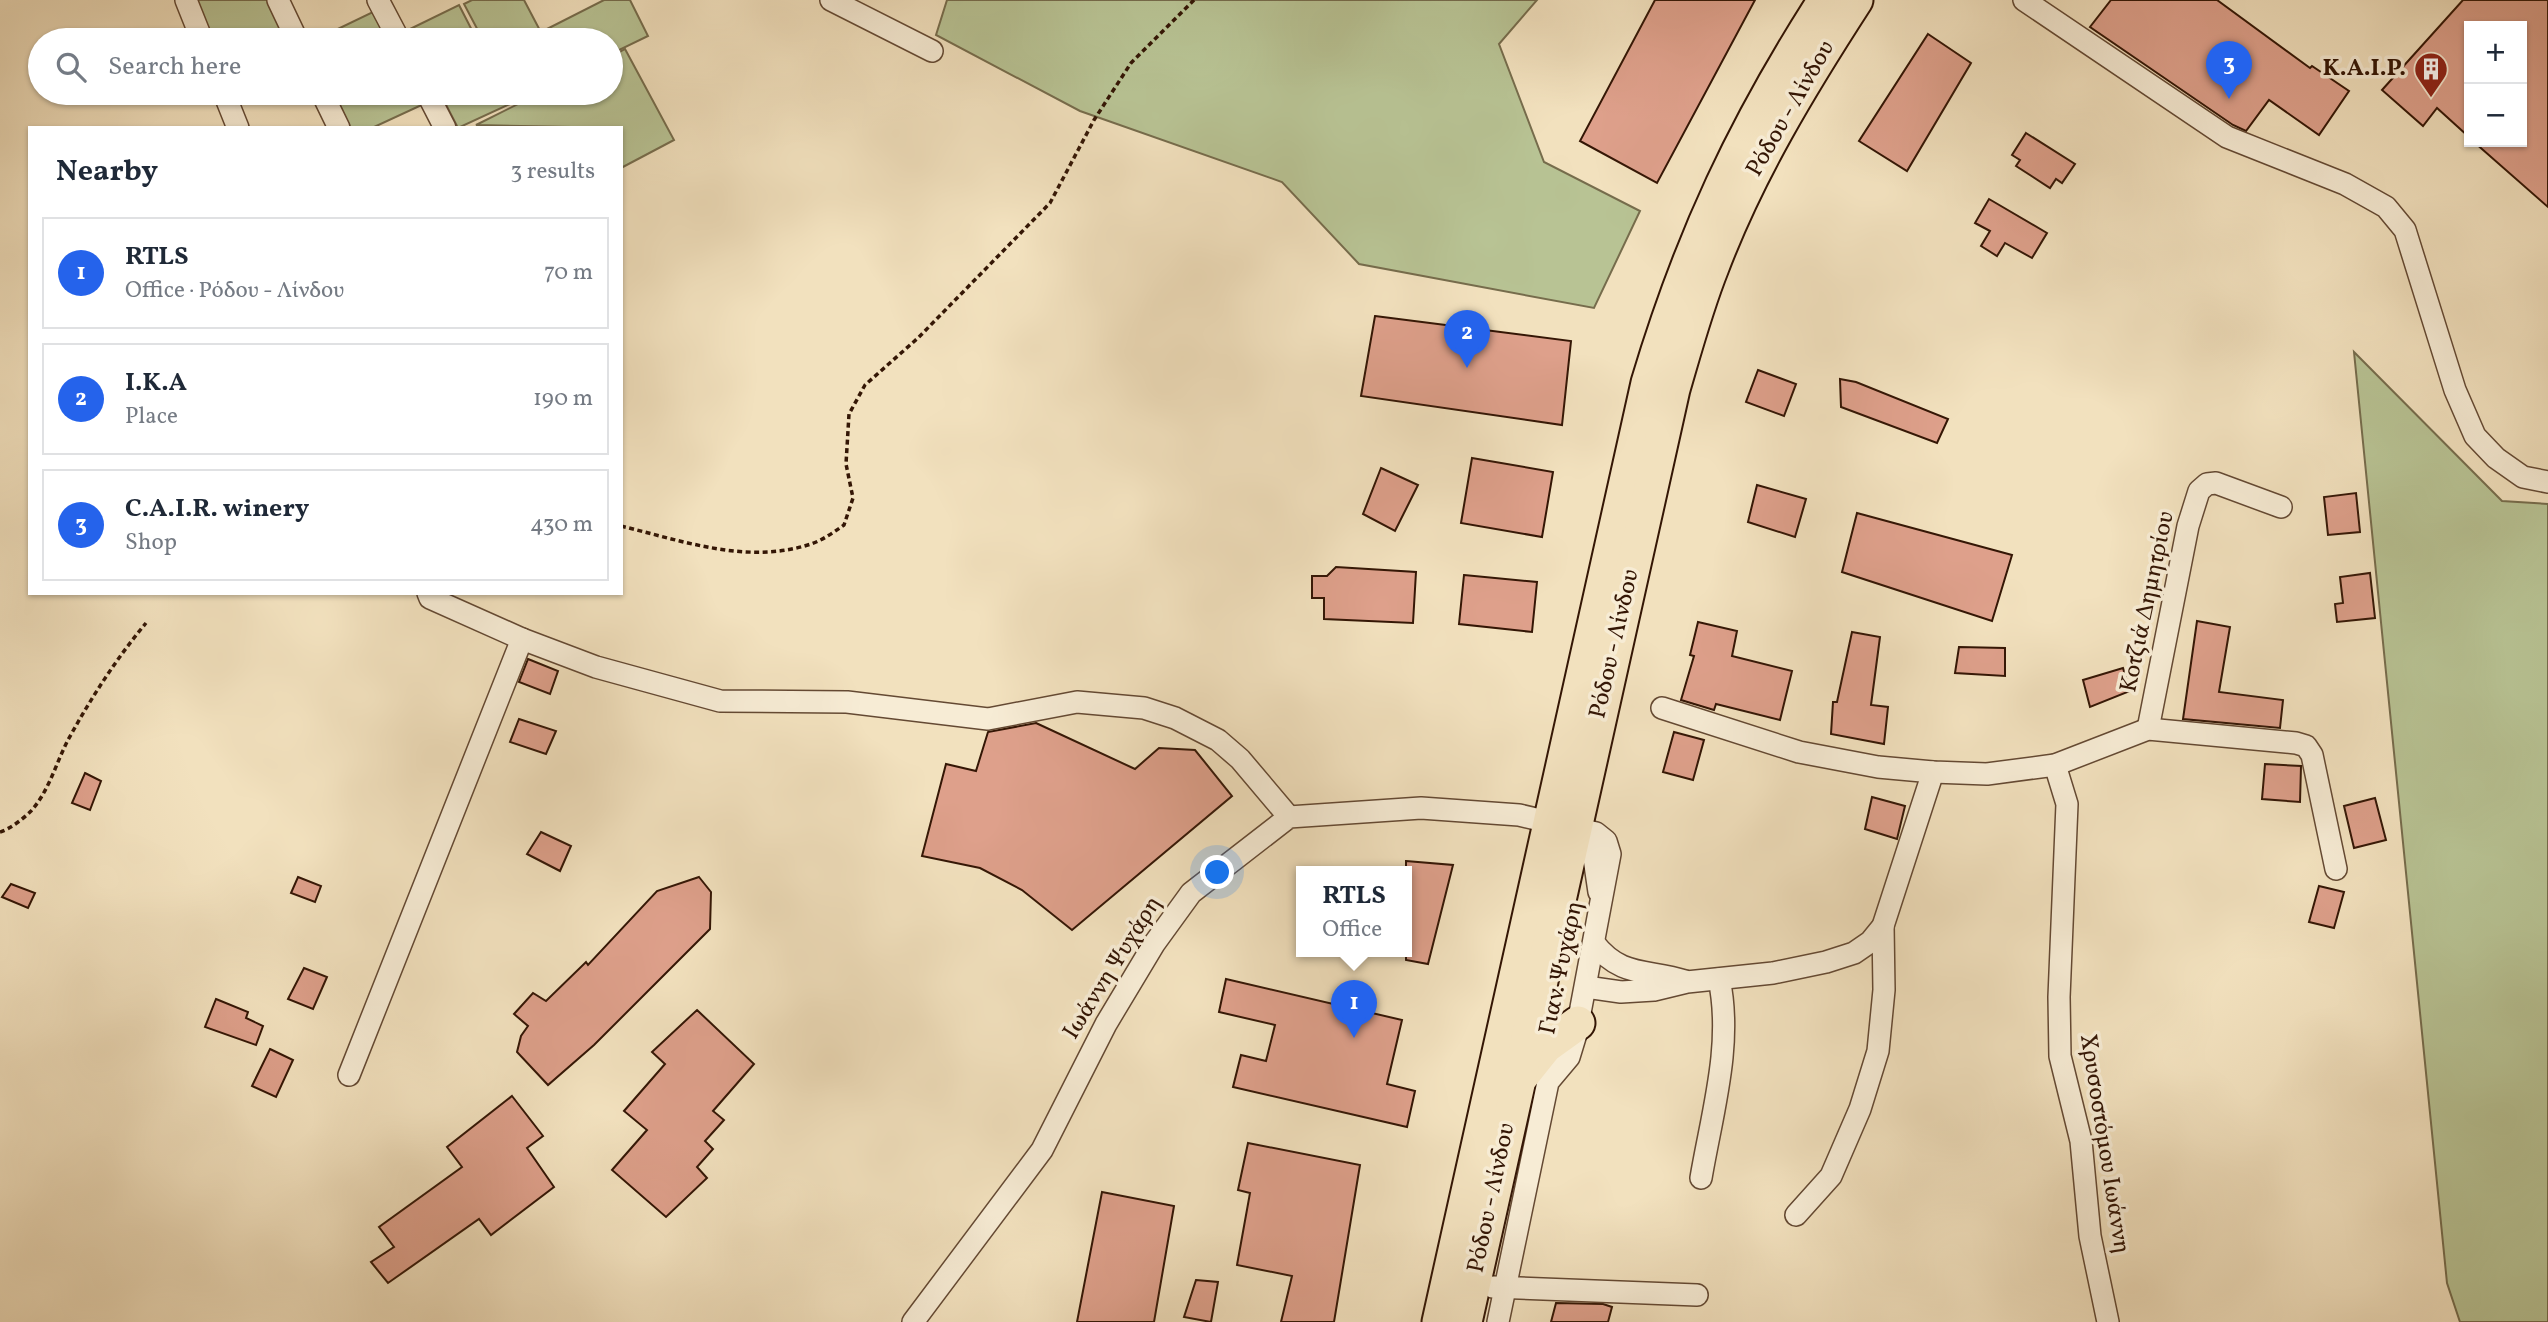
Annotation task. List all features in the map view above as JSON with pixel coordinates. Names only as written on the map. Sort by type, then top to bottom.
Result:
[{"type":"main road","name":"Ρόδου - Λίνδου","points":[[1465,1322],[1489,1287],[1517,1084],[1562,824],[1648,383],[1669,312],[1703,223],[1731,162],[1825,0]]},
{"type":"main road","name":"Ρόδου - Λίνδου","points":[[1439,1322],[1562,824],[1693,320],[1712,266],[1754,174],[1822,53],[1856,0]]},
{"type":"main road","points":[[1517,1084],[1545,1046],[1578,1023]]},
{"type":"street","points":[[186,0],[197,28]]},
{"type":"street","points":[[278,0],[291,28]]},
{"type":"street","points":[[378,0],[393,28]]},
{"type":"street","points":[[831,0],[932,51]]},
{"type":"street","points":[[2024,0],[2227,137],[2345,184],[2386,207],[2405,230],[2455,390],[2475,436],[2496,458],[2523,477],[2548,482]]},
{"type":"street","points":[[229,105],[237,126]]},
{"type":"street","points":[[328,105],[338,126]]},
{"type":"street","points":[[433,105],[444,126]]},
{"type":"street","name":"Κοτζιά Δημητρίου","points":[[2148,729],[2188,526],[2199,491],[2207,484],[2216,483],[2281,507]]},
{"type":"street","points":[[429,595],[430,598],[522,639],[596,667],[720,701],[847,702],[988,719],[1077,702],[1144,708],[1175,718],[1218,740],[1240,759],[1289,817],[1421,808],[1519,815],[1562,824]]},
{"type":"street","points":[[349,1075],[522,639]]},
{"type":"street","points":[[1662,708],[1799,752],[1878,767],[1933,772],[1987,774],[2056,765],[2148,729],[2306,746],[2312,755],[2336,869]]},
{"type":"street","name":"Χρυσοστόμου Ιωάννη","points":[[2056,765],[2067,804],[2059,997],[2060,1056],[2081,1141],[2091,1237],[2108,1322]]},
{"type":"street","points":[[1796,1215],[1831,1176],[1860,1109],[1878,1051],[1884,990],[1883,926],[1933,772]]},
{"type":"street","name":"Ιωάννη Ψυχάρη","points":[[913,1322],[1042,1150],[1106,1024],[1154,944],[1191,893],[1289,817]]},
{"type":"street","name":"Γιαν. Ψυχάρη","points":[[1498,1322],[1489,1287],[1548,1082],[1569,1057],[1600,918],[1594,858],[1562,824]]},
{"type":"street","points":[[1586,987],[1637,992],[1670,988],[1686,982],[1826,962],[1854,953],[1870,942],[1883,926]]},
{"type":"street","points":[[1594,943],[1610,960],[1630,971],[1686,982]]},
{"type":"street","points":[[1701,1178],[1723,1050],[1726,1009],[1719,979]]},
{"type":"street","points":[[1489,1287],[1697,1295]]},
{"type":"path","points":[[623,526],[710,548],[772,554],[814,543],[844,526],[853,498],[846,464],[849,414],[865,386],[918,338],[1050,204],[1094,120],[1131,63],[1194,0]]},
{"type":"path","points":[[0,832],[31,811],[46,789],[68,741],[95,694],[119,655],[146,624]]},
{"type":"green space","points":[[191,0],[268,0],[281,28],[203,28]]},
{"type":"green space","points":[[472,0],[524,0],[539,28],[477,28],[464,4]]},
{"type":"green space","points":[[604,0],[630,0],[648,36],[623,48],[623,28],[549,28]]},
{"type":"green space","points":[[947,0],[1537,0],[1499,44],[1544,162],[1640,211],[1594,308],[1359,264],[1282,182],[1080,111],[936,35]]},
{"type":"green space","points":[[459,5],[471,28],[412,28]]},
{"type":"green space","points":[[377,10],[387,28],[340,28]]},
{"type":"green space","points":[[625,49],[674,140],[623,167],[623,126],[476,125],[516,105],[623,105]]},
{"type":"green space","points":[[334,105],[422,105],[376,126],[344,126]]},
{"type":"green space","points":[[446,105],[508,105],[462,126],[457,126]]},
{"type":"green space","points":[[2354,352],[2502,501],[2548,504],[2548,1322],[2460,1322],[2447,1283]]},
{"type":"building","points":[[1655,0],[1755,0],[1657,183],[1580,141]]},
{"type":"building","points":[[2111,0],[2217,0],[2310,68],[2312,66],[2349,91],[2319,135],[2269,100],[2246,131],[2233,125],[2090,27]]},
{"type":"building","name":"Κ.Α.Ι.Ρ.","points":[[2463,0],[2548,0],[2548,207],[2480,147],[2527,147],[2527,21],[2464,21],[2464,132],[2437,108],[2423,126],[2382,90]]},
{"type":"building","points":[[1928,34],[1971,63],[1907,171],[1859,141]]},
{"type":"building","points":[[2026,133],[2075,164],[2062,183],[2056,179],[2050,188],[2016,166],[2020,160],[2012,155]]},
{"type":"building","points":[[1989,199],[2047,233],[2032,258],[2005,243],[1997,256],[1981,246],[1990,231],[1975,223]]},
{"type":"building","points":[[1375,316],[1571,341],[1562,425],[1361,396]]},
{"type":"building","points":[[1758,370],[1796,384],[1784,416],[1746,402]]},
{"type":"building","points":[[1840,379],[1856,382],[1948,419],[1937,443],[1841,407]]},
{"type":"building","points":[[1472,458],[1553,472],[1542,537],[1461,523]]},
{"type":"building","points":[[1381,468],[1418,485],[1395,531],[1363,514]]},
{"type":"building","points":[[1757,485],[1806,499],[1795,537],[1748,522]]},
{"type":"building","points":[[2356,493],[2360,532],[2328,535],[2324,497]]},
{"type":"building","points":[[1857,513],[2012,555],[1992,621],[1842,572]]},
{"type":"building","points":[[1336,567],[1416,572],[1413,623],[1324,619],[1324,598],[1312,598],[1312,576],[1327,576]]},
{"type":"building","points":[[2370,573],[2375,618],[2337,622],[2335,604],[2343,603],[2340,577]]},
{"type":"building","points":[[1464,575],[1537,582],[1532,632],[1459,624]]},
{"type":"building","points":[[2197,621],[2230,627],[2219,692],[2283,700],[2280,728],[2183,719]]},
{"type":"building","points":[[1698,622],[1737,631],[1732,656],[1792,671],[1780,720],[1716,704],[1714,710],[1681,700],[1694,656],[1690,655]]},
{"type":"building","points":[[1852,632],[1880,637],[1871,705],[1888,707],[1884,744],[1831,734],[1833,702],[1837,702]]},
{"type":"building","points":[[1959,647],[2005,648],[2005,676],[1955,673]]},
{"type":"building","points":[[528,659],[558,671],[550,694],[519,682]]},
{"type":"building","points":[[2123,668],[2130,691],[2090,707],[2083,680]]},
{"type":"building","points":[[519,719],[556,731],[546,754],[510,742]]},
{"type":"building","points":[[1036,723],[1135,769],[1159,748],[1195,750],[1232,796],[1072,930],[1022,890],[980,868],[922,856],[946,764],[976,771],[988,732]]},
{"type":"building","points":[[1674,732],[1704,740],[1693,780],[1663,772]]},
{"type":"building","points":[[2265,764],[2301,766],[2300,802],[2262,799]]},
{"type":"building","points":[[85,773],[101,781],[90,810],[72,803]]},
{"type":"building","points":[[1872,797],[1905,806],[1897,839],[1865,829]]},
{"type":"building","points":[[2375,798],[2386,840],[2354,848],[2344,806]]},
{"type":"building","points":[[541,832],[571,846],[560,871],[527,854]]},
{"type":"building","points":[[1406,861],[1453,865],[1428,964],[1406,960],[1406,957],[1412,957],[1412,866],[1406,866]]},
{"type":"building","points":[[298,877],[321,886],[315,902],[291,893]]},
{"type":"building","points":[[699,877],[711,892],[710,929],[594,1045],[548,1085],[517,1052],[521,1036],[528,1026],[514,1014],[533,993],[546,1001],[586,962],[588,965],[657,891]]},
{"type":"building","points":[[11,884],[35,893],[28,908],[2,897]]},
{"type":"building","points":[[2319,886],[2344,892],[2334,928],[2309,922]]},
{"type":"building","points":[[304,968],[327,977],[313,1009],[288,999]]},
{"type":"building","points":[[1226,979],[1402,1020],[1387,1084],[1415,1091],[1407,1127],[1233,1087],[1241,1055],[1266,1061],[1275,1025],[1219,1012]]},
{"type":"building","points":[[216,999],[248,1012],[246,1018],[263,1026],[256,1045],[205,1027]]},
{"type":"building","points":[[697,1010],[754,1064],[713,1111],[724,1120],[705,1141],[713,1149],[697,1167],[707,1178],[666,1217],[612,1170],[647,1130],[624,1111],[665,1064],[652,1052]]},
{"type":"building","points":[[270,1049],[293,1060],[276,1097],[252,1086]]},
{"type":"building","points":[[512,1096],[543,1136],[527,1148],[554,1187],[491,1235],[479,1219],[388,1283],[371,1262],[394,1247],[379,1227],[462,1167],[447,1147]]},
{"type":"building","points":[[1248,1143],[1360,1165],[1334,1322],[1281,1322],[1292,1276],[1237,1265],[1250,1193],[1238,1190]]},
{"type":"building","points":[[1102,1192],[1174,1206],[1154,1322],[1077,1322]]},
{"type":"building","points":[[1196,1280],[1218,1282],[1211,1322],[1184,1317]]},
{"type":"building","points":[[1556,1303],[1603,1304],[1612,1307],[1608,1322],[1551,1322]]},
{"type":"place","name":"C.A.I.R. winery","points":[[2229,99]]},
{"type":"place","name":"Κ.Α.Ι.Ρ.","points":[[2431,99]]},
{"type":"place","name":"Ι.Κ.Α","points":[[1467,368]]},
{"type":"place","name":"RTLS","points":[[1354,1038]]}]
